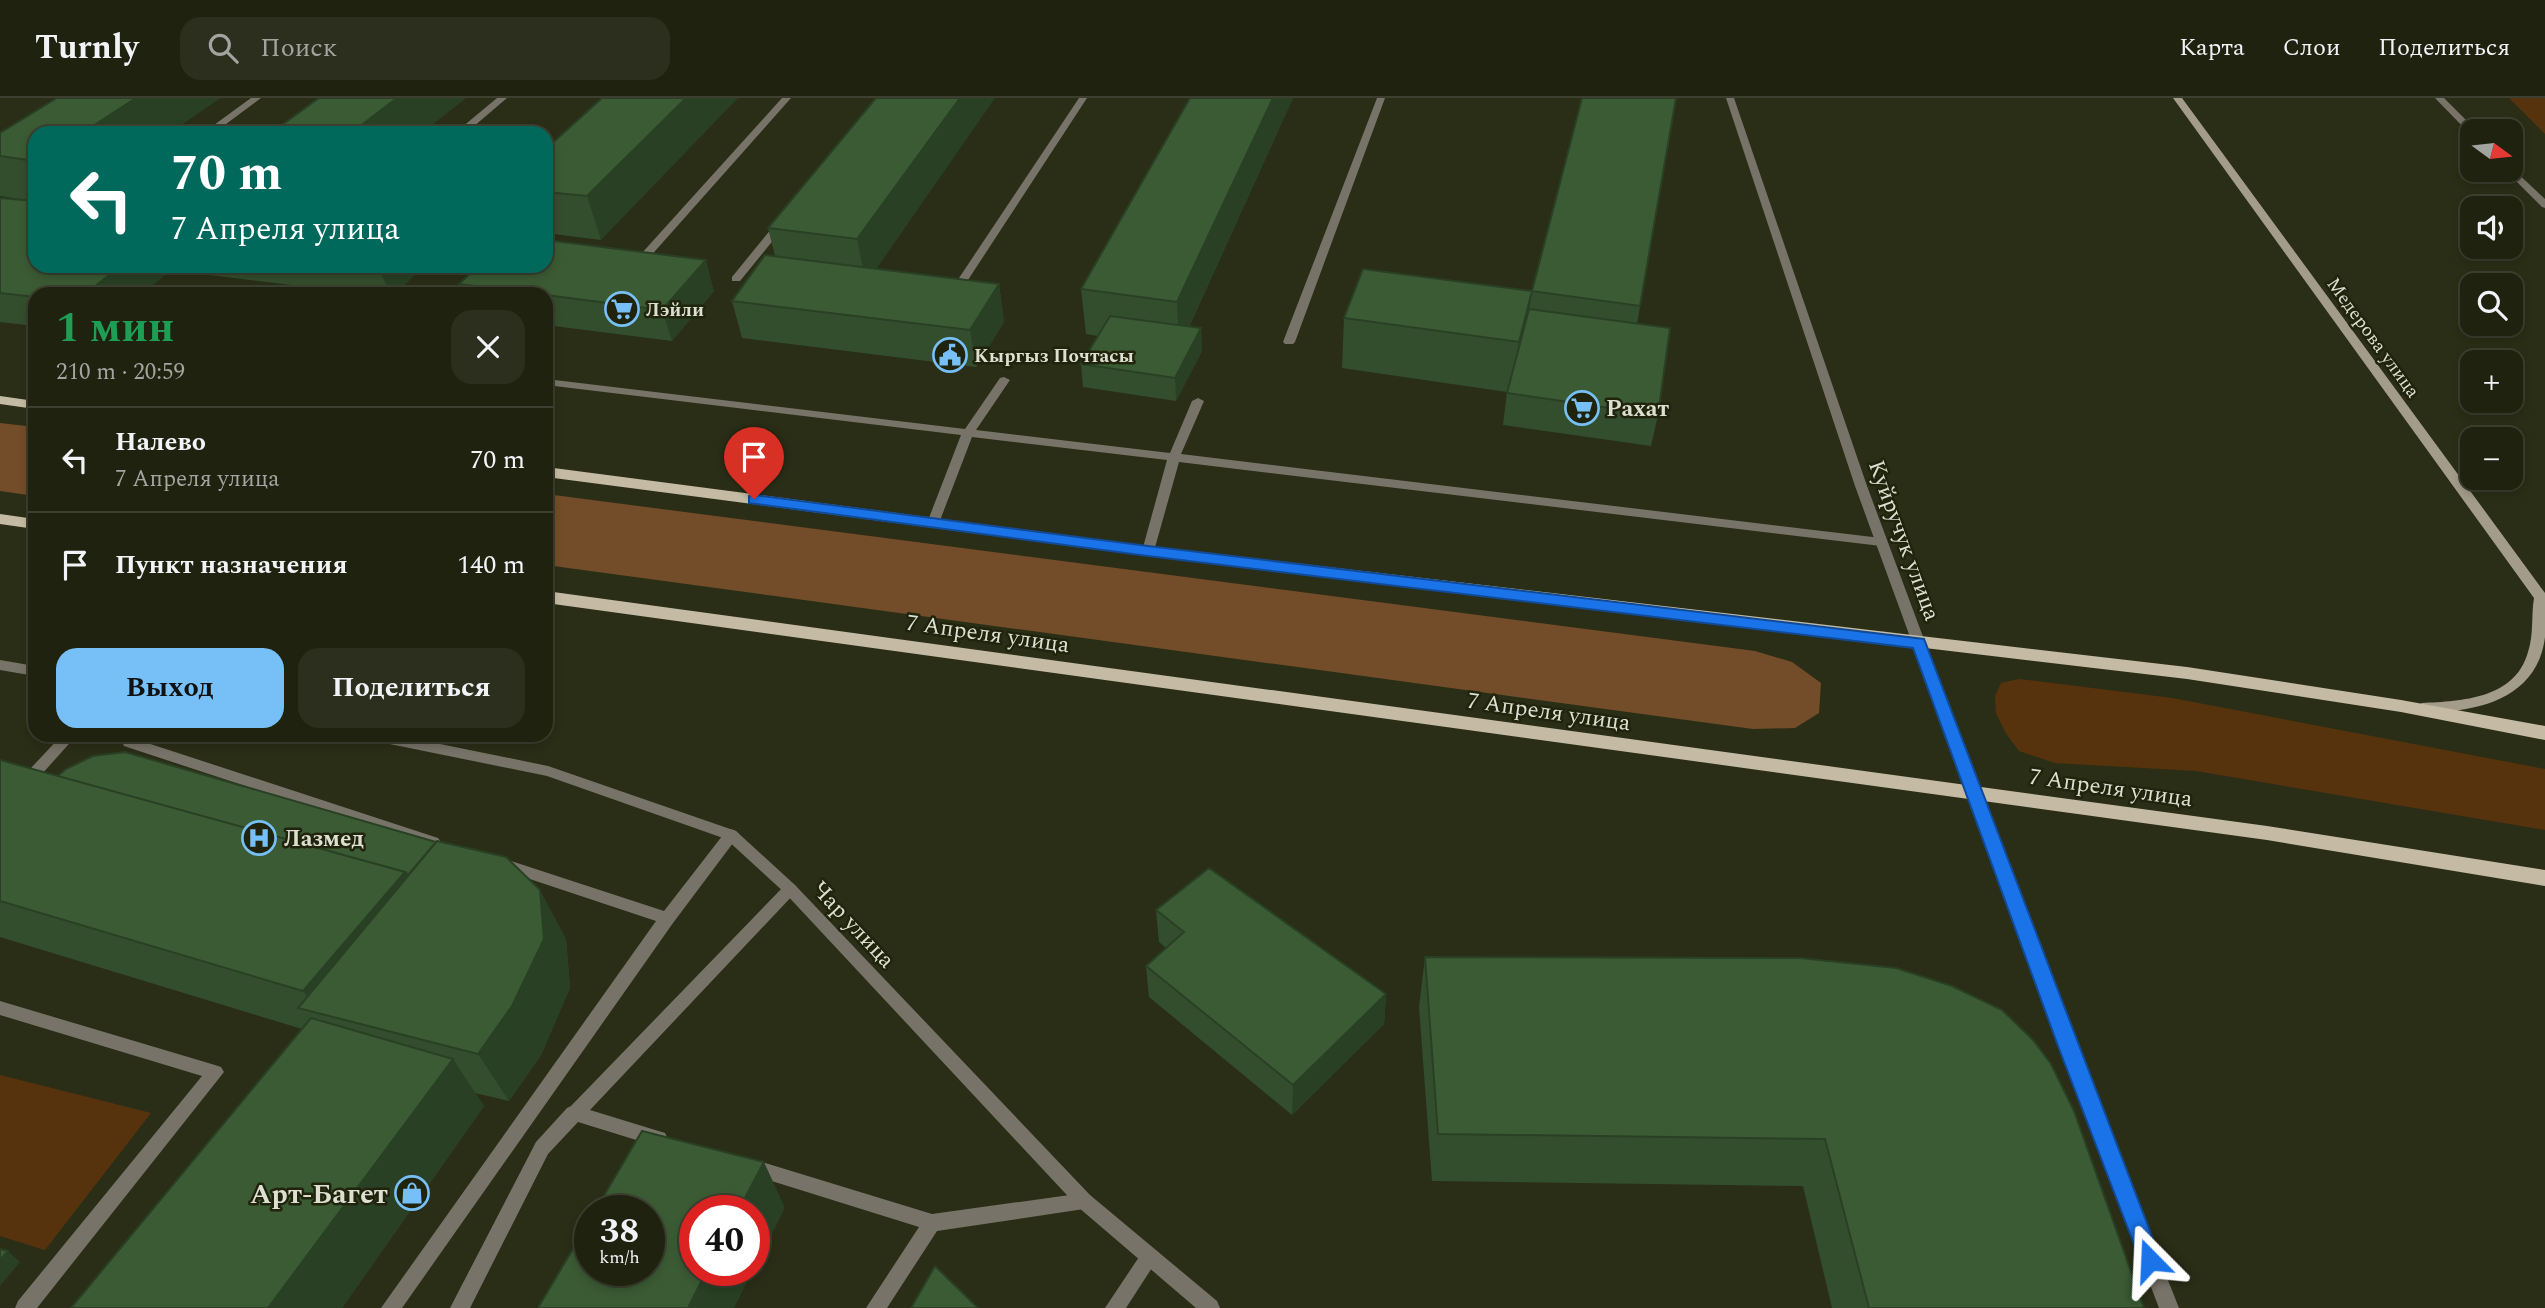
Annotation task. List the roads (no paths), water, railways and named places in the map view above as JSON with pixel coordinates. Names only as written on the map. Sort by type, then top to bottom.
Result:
[{"type":"main road","name":"Медерова улица","points":[[2177,98],[2543,601],[2544,631],[2535,663],[2513,691],[2486,702],[2411,708]]},
{"type":"main road","points":[[0,400],[28,404]]},
{"type":"main road","points":[[553,473],[1148,551],[2187,673],[2411,708],[2545,733]]},
{"type":"main road","points":[[0,519],[28,523]]},
{"type":"main road","name":"7 Апреля улица","points":[[553,598],[2267,833],[2545,878]]},
{"type":"street","points":[[218,126],[257,98]]},
{"type":"street","points":[[469,126],[503,98]]},
{"type":"street","points":[[635,266],[787,98]]},
{"type":"street","points":[[962,281],[1083,98]]},
{"type":"street","points":[[1289,342],[1381,98]]},
{"type":"street","name":"Куйручук улица","points":[[1730,98],[1881,542],[2067,1046],[2169,1308]]},
{"type":"street","points":[[2439,98],[2460,119]]},
{"type":"street","points":[[2522,182],[2545,205]]},
{"type":"street","points":[[736,279],[789,215]]},
{"type":"street","points":[[933,523],[968,432],[1004,380]]},
{"type":"street","points":[[553,383],[1881,542]]},
{"type":"street","points":[[1148,551],[1174,457],[1198,401]]},
{"type":"street","points":[[0,665],[28,670]]},
{"type":"street","points":[[0,811],[64,742]]},
{"type":"street","points":[[129,742],[443,845]]},
{"type":"street","name":"Чар улица","points":[[405,742],[548,771],[731,835],[790,889],[1084,1201],[1210,1308]]},
{"type":"street","points":[[391,1308],[667,918],[731,835]]},
{"type":"street","points":[[483,858],[667,918]]},
{"type":"street","points":[[460,1308],[541,1148],[790,889]]},
{"type":"street","points":[[0,1009],[215,1072],[25,1308]]},
{"type":"street","points":[[573,1113],[680,1145]]},
{"type":"street","points":[[733,1161],[932,1223],[1084,1201]]},
{"type":"street","points":[[876,1308],[932,1223]]},
{"type":"street","points":[[1115,1308],[1150,1257]]},
{"type":"place","name":"Лэйли","points":[[622,309]]},
{"type":"place","name":"Кыргыз Почтасы","points":[[950,355]]},
{"type":"place","name":"Рахат","points":[[1582,408]]},
{"type":"place","name":"Лазмед","points":[[259,838]]},
{"type":"place","name":"Арт-Багет","points":[[412,1193]]}]
